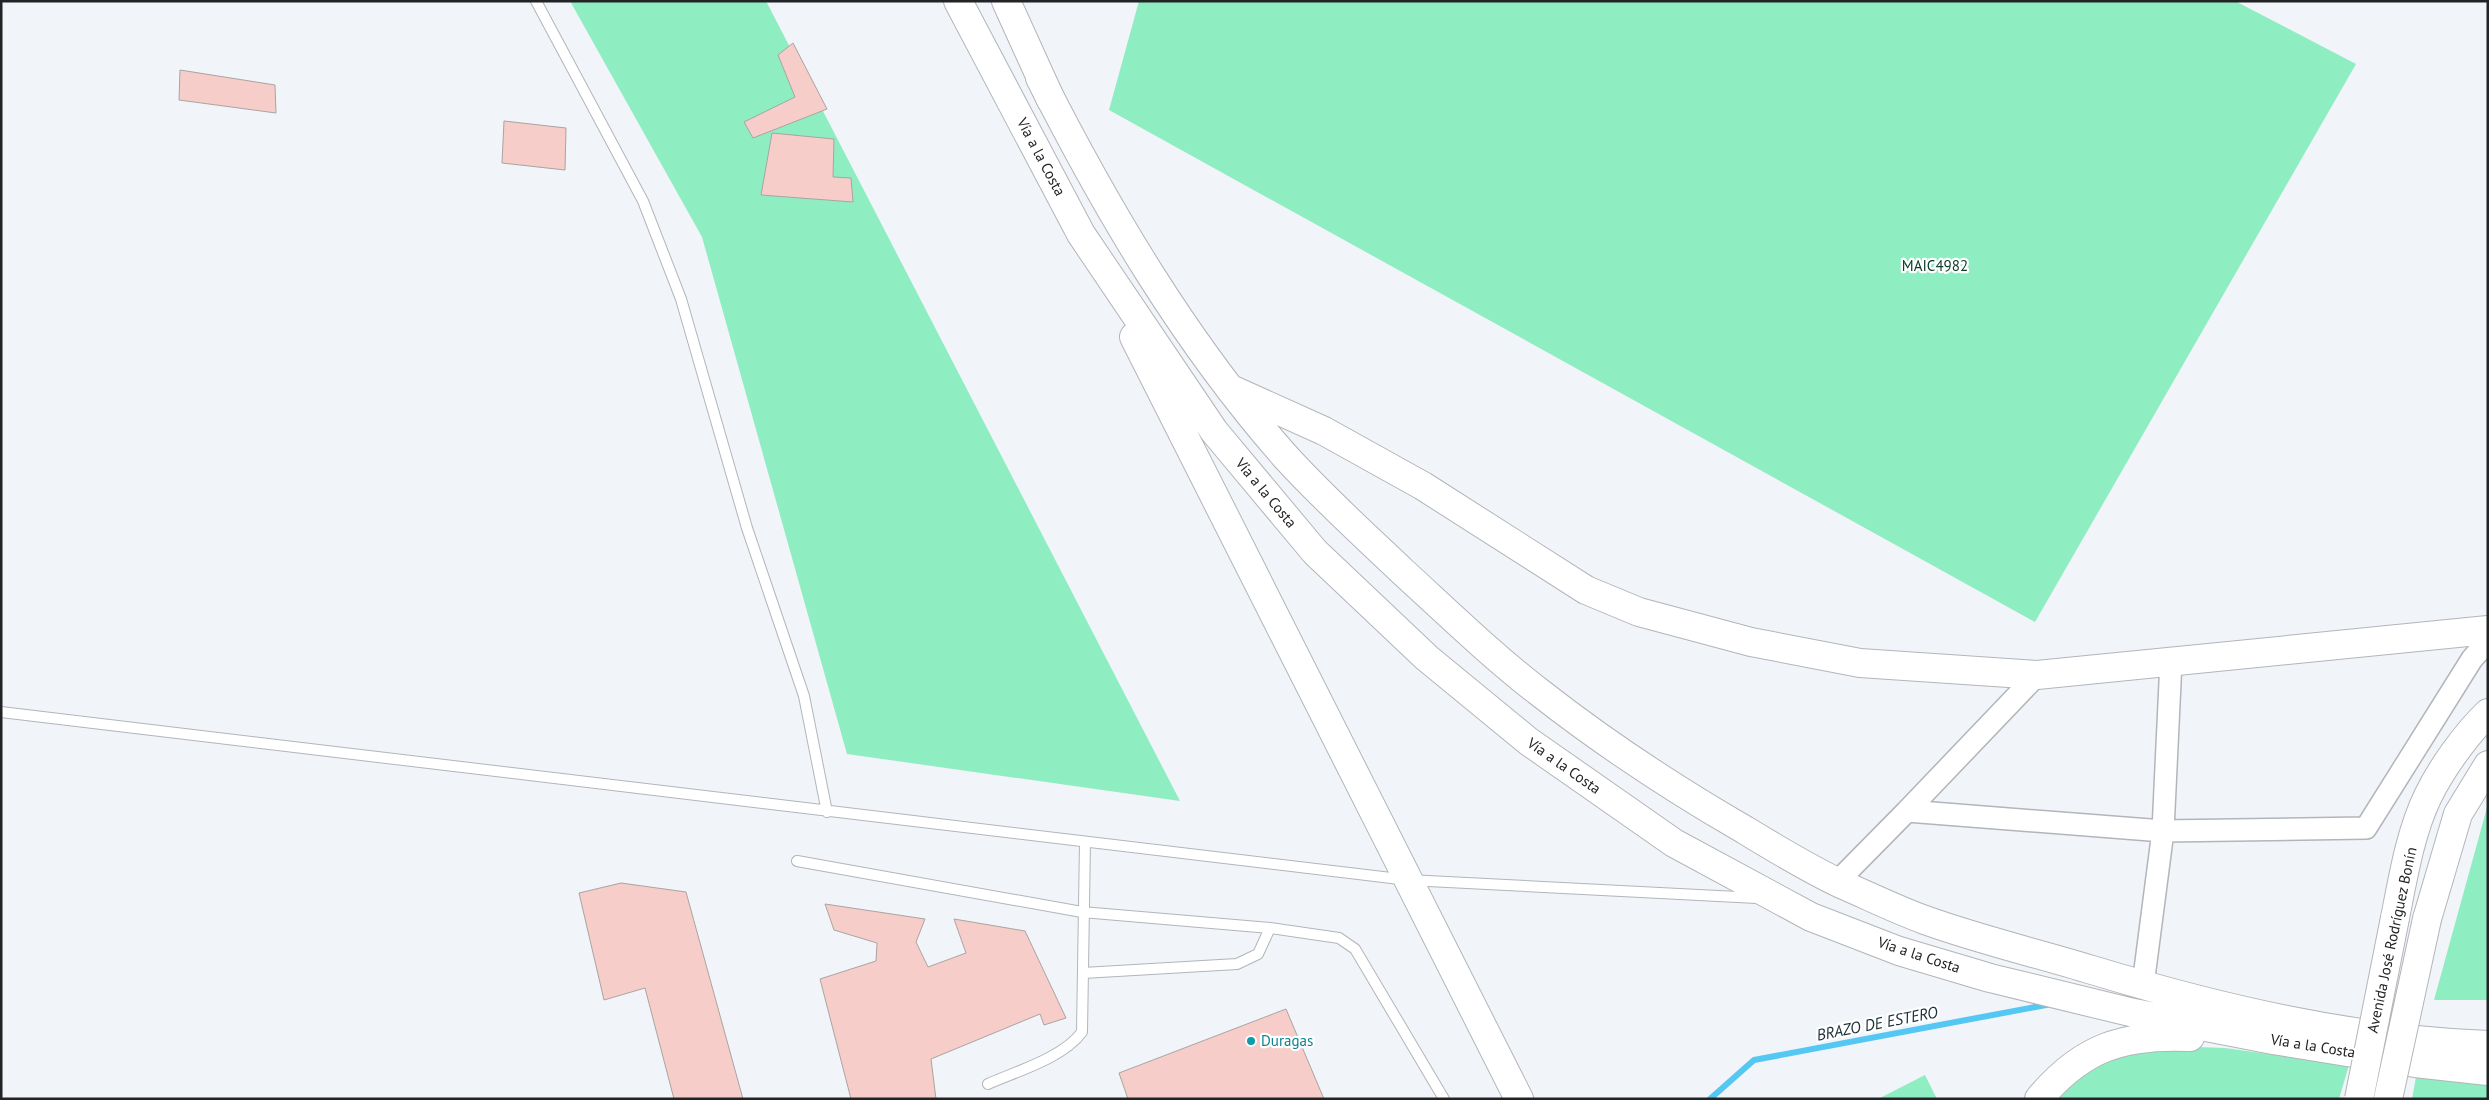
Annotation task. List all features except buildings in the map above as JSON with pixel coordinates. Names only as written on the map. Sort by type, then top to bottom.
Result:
[{"type":"main road","name":"Vía a la Costa","points":[[958,1],[1081,234],[1214,431],[1316,552],[1427,658],[1528,741],[1674,844],[1811,917],[1899,951],[1990,978],[2134,1013],[2273,1040],[2415,1063],[2488,1071]]},
{"type":"main road","name":"Vía a la Costa","points":[[1001,1],[1120,226],[1173,308],[1231,389],[1284,455],[1344,516],[1466,630],[1539,693],[1623,753],[1698,803],[1837,882],[1924,920],[2143,985],[2275,1020],[2422,1041],[2488,1045]]},
{"type":"main road","points":[[1006,1],[1052,100]]},
{"type":"main road","points":[[1081,234],[1519,1099]]},
{"type":"main road","points":[[1231,389],[1324,431],[1423,486],[1579,586],[1639,612],[1752,642],[1860,663],[2037,675],[2488,630]]},
{"type":"main road","name":"Avenida José Rodríguez Bonín","points":[[2359,1099],[2396,918],[2405,863],[2428,796],[2470,731],[2488,713]]},
{"type":"main road","name":"Avenida José Rodríguez Bonín","points":[[2388,1099],[2427,919],[2458,814],[2488,765]]},
{"type":"main road","points":[[2039,1099],[2057,1077],[2088,1055],[2123,1041],[2147,1036],[2273,1040]]},
{"type":"street","points":[[1907,811],[2163,831],[2366,828],[2472,659],[2488,641]]},
{"type":"street","points":[[2143,985],[2163,831],[2171,661]]},
{"type":"street","points":[[1837,882],[2037,675]]},
{"type":"lane","points":[[536,1],[643,201],[680,299],[747,528],[804,696],[827,812]]},
{"type":"lane","points":[[1,712],[1408,880],[1778,899]]},
{"type":"lane","points":[[988,1084],[1064,1050],[1082,1032],[1084,842]]},
{"type":"lane","points":[[797,861],[1082,912],[1270,928],[1339,938],[1355,949],[1444,1099]]},
{"type":"lane","points":[[1083,973],[1237,964],[1258,954],[1270,928]]},
{"type":"green space","points":[[570,1],[766,1],[1180,801],[847,754],[702,237]]},
{"type":"green space","name":"MAIC4982","points":[[1139,1],[2235,1],[2356,64],[2035,622],[1109,110]]},
{"type":"green space","points":[[2488,804],[2488,1000],[2434,1000]]},
{"type":"green space","points":[[2141,1045],[2225,1048],[2349,1065],[2339,1099],[2056,1099],[2065,1084],[2107,1054]]},
{"type":"green space","points":[[1925,1075],[1937,1099],[1878,1099]]},
{"type":"green space","points":[[2416,1077],[2488,1080],[2488,1099],[2412,1099]]},
{"type":"waterway","name":"BRAZO DE ESTERO","points":[[1710,1099],[1754,1060],[2051,1004]]},
{"type":"place","name":"Duragas","points":[[1251,1041]]}]
